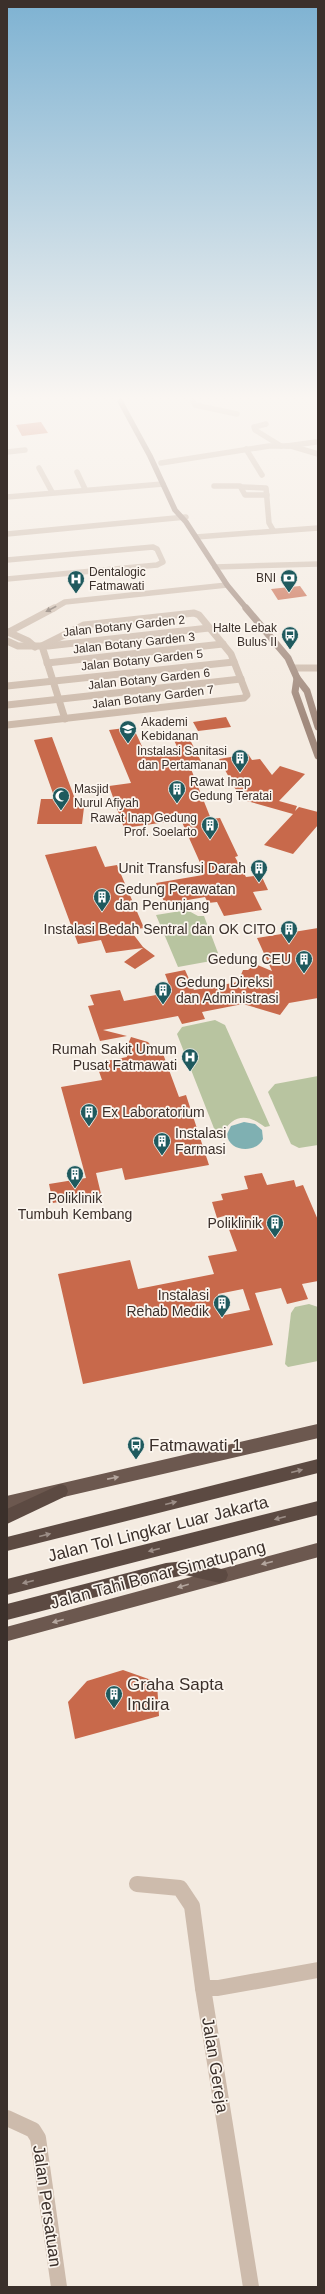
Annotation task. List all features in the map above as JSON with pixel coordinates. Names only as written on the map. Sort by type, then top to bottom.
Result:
[{"type":"highway","points":[[7,1502],[61,1491],[318,1431]]},
{"type":"highway","name":"Jalan Tol Lingkar Luar Jakarta","points":[[7,1544],[318,1466]]},
{"type":"highway","points":[[7,1517],[61,1491]]},
{"type":"highway","name":"Jalan Tol Lingkar Luar Jakarta","points":[[7,1587],[318,1508]]},
{"type":"highway","name":"Jalan Tahi Bonar Simatupang","points":[[7,1634],[220,1575],[318,1550]]},
{"type":"highway","points":[[7,1612],[166,1571],[184,1568],[220,1575]]},
{"type":"main road","points":[[177,508],[226,583],[284,651],[297,678],[307,691],[317,724],[305,722]]},
{"type":"main road","points":[[179,508],[184,519]]},
{"type":"main road","points":[[297,678],[295,692],[318,756]]},
{"type":"main road","points":[[303,715],[314,714]]},
{"type":"street","points":[[268,508],[269,523],[273,530]]},
{"type":"street","points":[[7,534],[184,519]]},
{"type":"street","points":[[196,537],[273,530],[318,528]]},
{"type":"street","points":[[201,544],[258,535],[318,532]]},
{"type":"street","points":[[7,560],[149,547],[157,549],[163,562],[157,565],[7,579]]},
{"type":"street","points":[[215,567],[318,564]]},
{"type":"street","points":[[7,630],[65,602],[226,583]]},
{"type":"street","points":[[38,647],[78,626],[194,613],[199,615],[223,644],[234,662],[241,679]]},
{"type":"street","name":"Jalan Botany Garden 2","points":[[7,641],[18,646],[38,647],[209,628]]},
{"type":"street","points":[[7,630],[38,647],[47,663],[65,719]]},
{"type":"street","name":"Jalan Botany Garden 3","points":[[47,663],[223,644]]},
{"type":"street","name":"Jalan Botany Garden 5","points":[[7,686],[234,662]]},
{"type":"street","points":[[293,668],[318,668]]},
{"type":"street","name":"Jalan Botany Garden 7","points":[[7,725],[244,698],[247,695],[241,679]]},
{"type":"street","name":"Jalan Botany Garden 6","points":[[7,705],[241,679]]},
{"type":"street","name":"Jalan Gereja","points":[[137,1884],[180,1888],[188,1897],[192,1906],[203,1988],[251,2287]]},
{"type":"street","points":[[203,1988],[218,1988],[318,1970]]},
{"type":"street","name":"Jalan Persatuan","points":[[7,2118],[33,2130],[38,2138],[59,2287]]},
{"type":"green space","points":[[187,910],[198,916],[204,916],[218,953],[211,961],[178,967],[156,915]]},
{"type":"green space","points":[[215,1020],[225,1025],[270,1126],[265,1127],[252,1119],[241,1118],[230,1123],[221,1135],[217,1136],[177,1034],[182,1027]]},
{"type":"green space","points":[[318,1076],[318,1145],[299,1148],[291,1144],[268,1092],[275,1084]]},
{"type":"green space","points":[[309,1304],[318,1307],[318,1361],[288,1367],[285,1364],[291,1313],[295,1307]]},
{"type":"water","points":[[244,1122],[255,1124],[262,1130],[263,1139],[255,1147],[249,1149],[243,1149],[232,1144],[227,1134],[231,1126]]},
{"type":"building","name":"BNI","points":[[300,586],[307,596],[278,600],[271,589]]},
{"type":"building","points":[[226,717],[231,727],[198,731],[193,722]]},
{"type":"building","points":[[133,727],[147,757],[180,753],[172,736],[187,734],[204,767],[191,769],[211,819],[220,818],[238,856],[235,857],[246,877],[261,875],[268,890],[253,892],[262,910],[224,916],[217,902],[208,903],[205,897],[165,904],[156,883],[203,875],[199,868],[202,867],[181,820],[124,828],[109,786],[131,783],[109,730]]},
{"type":"building","points":[[52,737],[75,799],[85,799],[82,824],[37,824],[41,799],[55,799],[34,740]]},
{"type":"building","points":[[248,754],[252,760],[260,759],[272,775],[280,766],[305,774],[279,801],[297,806],[295,811],[299,807],[318,812],[318,825],[293,854],[264,845],[293,814],[247,801],[253,794],[236,790],[219,759]]},
{"type":"building","name":"Gedung Perawatan dan Penunjang","points":[[96,846],[105,867],[117,865],[144,928],[130,930],[143,947],[155,956],[135,969],[124,962],[143,948],[106,953],[101,940],[78,944],[45,855]]},
{"type":"building","points":[[318,928],[318,998],[289,1003],[280,1015],[243,1004],[202,1012],[205,1019],[182,1024],[178,1016],[103,1030],[127,1036],[100,1041],[88,1006],[94,1005],[90,995],[120,990],[124,1001],[172,992],[165,974],[185,970],[194,990],[238,982],[243,970],[248,970],[255,964],[272,971],[257,938]]},
{"type":"building","points":[[131,1037],[148,1042],[156,1052],[162,1051],[179,1097],[186,1095],[209,1165],[125,1180],[122,1168],[96,1173],[101,1194],[53,1203],[49,1184],[86,1178],[61,1087],[102,1080],[96,1063],[127,1057],[126,1049]]},
{"type":"building","points":[[262,1173],[267,1185],[294,1180],[296,1187],[303,1185],[318,1220],[318,1281],[302,1284],[308,1299],[287,1304],[281,1288],[255,1293],[273,1345],[83,1384],[58,1274],[130,1260],[138,1289],[214,1274],[208,1256],[237,1251],[224,1216],[217,1218],[212,1202],[223,1200],[221,1194],[248,1189],[244,1176]],"holes":[[[243,1289],[250,1310],[225,1315],[218,1294]]]},
{"type":"building","name":"Graha Sapta Indira","points":[[123,1670],[157,1682],[159,1716],[75,1739],[68,1702],[87,1681]]},
{"type":"place","name":"BNI","points":[[289,593]]},
{"type":"place","name":"Dentalogic Fatmawati","points":[[76,594]]},
{"type":"place","name":"Halte Lebak Bulus II","points":[[290,650]]},
{"type":"place","name":"Akademi Kebidanan","points":[[128,744]]},
{"type":"place","name":"Instalasi Sanitasi dan Pertamanan","points":[[240,773]]},
{"type":"place","name":"Rawat Inap Gedung Teratai","points":[[177,804]]},
{"type":"place","name":"Masjid Nurul Afiyah","points":[[61,811]]},
{"type":"place","name":"Rawat Inap Gedung Prof. Soelarto","points":[[210,840]]},
{"type":"place","name":"Unit Transfusi Darah","points":[[259,883]]},
{"type":"place","name":"Gedung Perawatan dan Penunjang","points":[[102,912]]},
{"type":"place","name":"Instalasi Bedah Sentral dan OK CITO","points":[[289,944]]},
{"type":"place","name":"Gedung CEU","points":[[304,974]]},
{"type":"place","name":"Gedung Direksi dan Administrasi","points":[[163,1005]]},
{"type":"place","name":"Rumah Sakit Umum Pusat Fatmawati","points":[[190,1072]]},
{"type":"place","name":"Ex Laboratorium","points":[[89,1127]]},
{"type":"place","name":"Instalasi Farmasi","points":[[162,1156]]},
{"type":"place","name":"Poliklinik Tumbuh Kembang","points":[[75,1189]]},
{"type":"place","name":"Poliklinik","points":[[275,1238]]},
{"type":"place","name":"Instalasi Rehab Medik","points":[[222,1318]]},
{"type":"place","name":"Fatmawati 1","points":[[136,1460]]},
{"type":"place","name":"Graha Sapta Indira","points":[[114,1709]]}]
